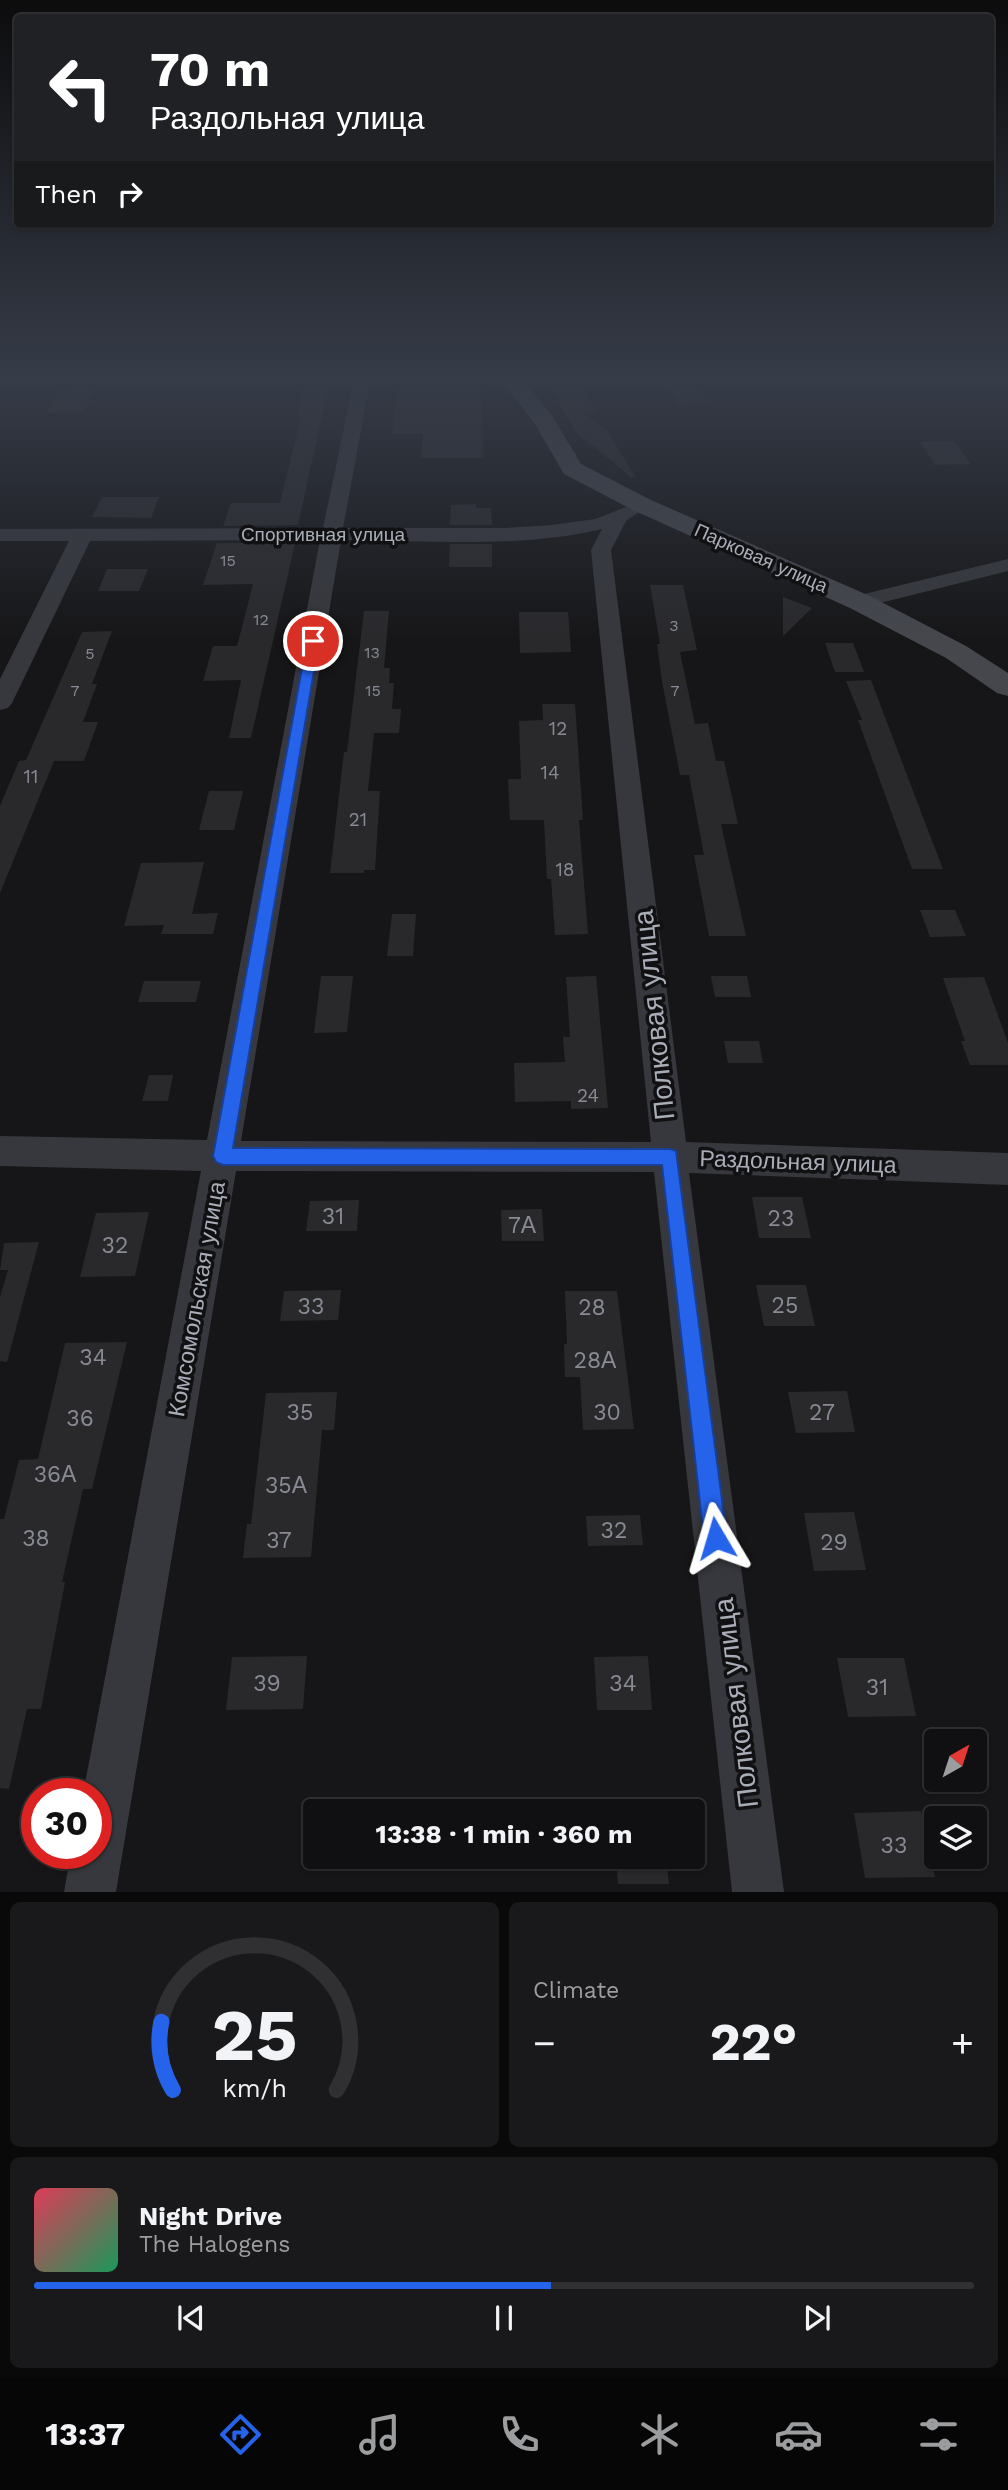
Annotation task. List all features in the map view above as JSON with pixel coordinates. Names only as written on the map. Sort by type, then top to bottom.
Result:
[{"type":"main road","name":"Парковая улица","points":[[569,464],[630,512],[860,602],[956,652],[1008,687]]},
{"type":"street","name":"Комсомольская улица","points":[[90,1892],[345,464]]},
{"type":"street","name":"Спортивная улица","points":[[0,535],[332,532],[504,534],[569,529],[630,512]]},
{"type":"street","name":"Полковая улица","points":[[630,512],[601,550],[758,1892]]},
{"type":"street","points":[[0,703],[82,536]]},
{"type":"street","points":[[860,602],[1008,565]]},
{"type":"street","name":"Раздольная улица","points":[[0,1151],[223,1156],[670,1157],[1008,1169]]},
{"type":"building","points":[[289,464],[311,464],[298,525],[223,526],[231,503],[280,503]]},
{"type":"building","points":[[615,464],[628,464],[635,476],[632,478]]},
{"type":"building","points":[[102,497],[159,497],[151,518],[92,517]]},
{"type":"building","points":[[476,504],[476,508],[491,508],[492,525],[450,525],[451,505]]},
{"type":"building","points":[[217,543],[295,543],[251,738],[229,738],[241,680],[203,681],[213,646],[237,646],[253,584],[203,585]]},
{"type":"building","points":[[450,544],[492,544],[492,567],[449,567]]},
{"type":"building","points":[[107,569],[148,569],[139,591],[98,591]]},
{"type":"building","points":[[650,585],[683,585],[697,650],[680,652],[695,724],[708,723],[716,761],[724,761],[738,824],[721,824],[746,936],[709,936],[694,855],[704,855],[689,775],[680,775],[662,681],[657,644],[660,644]]},
{"type":"building","points":[[783,597],[812,608],[783,636]]},
{"type":"building","points":[[364,611],[389,611],[384,668],[390,668],[389,683],[394,683],[392,709],[401,709],[399,733],[374,733],[368,791],[380,791],[375,870],[364,870],[364,873],[330,873],[344,752],[347,752]]},
{"type":"building","points":[[519,612],[568,612],[571,652],[520,653]]},
{"type":"building","points":[[112,631],[92,684],[97,684],[83,722],[98,722],[84,761],[54,761],[0,893],[0,806],[19,761],[26,760],[82,632]]},
{"type":"building","points":[[825,643],[853,643],[864,672],[835,672]]},
{"type":"building","points":[[871,680],[943,869],[912,869],[858,720],[862,720],[846,681]]},
{"type":"building","points":[[542,704],[575,704],[583,820],[579,820],[588,934],[555,935],[551,879],[547,879],[544,820],[510,820],[508,779],[521,779],[519,721],[543,720]]},
{"type":"building","points":[[209,791],[243,791],[234,830],[199,830]]},
{"type":"building","points":[[204,862],[192,914],[218,913],[213,934],[161,934],[164,925],[124,926],[141,863]]},
{"type":"building","points":[[920,910],[955,910],[966,936],[930,937]]},
{"type":"building","points":[[392,914],[416,914],[413,956],[387,956]]},
{"type":"building","points":[[321,976],[353,976],[347,1032],[314,1033]]},
{"type":"building","points":[[596,976],[608,1108],[571,1109],[571,1101],[515,1102],[514,1063],[565,1062],[563,1037],[570,1037],[566,977]]},
{"type":"building","points":[[711,976],[747,976],[751,997],[715,997]]},
{"type":"building","points":[[984,977],[1008,1043],[1008,1065],[970,1065],[961,1041],[965,1041],[943,978]]},
{"type":"building","points":[[144,981],[201,981],[196,1002],[138,1002]]},
{"type":"building","points":[[724,1041],[759,1041],[763,1063],[728,1063]]},
{"type":"building","points":[[149,1075],[173,1075],[168,1101],[142,1101]]},
{"type":"building","points":[[752,1197],[802,1197],[811,1238],[759,1238]]},
{"type":"building","points":[[359,1200],[357,1231],[306,1231],[310,1201]]},
{"type":"building","points":[[542,1209],[544,1241],[502,1241],[501,1210]]},
{"type":"building","points":[[149,1212],[135,1276],[80,1277],[96,1213]]},
{"type":"building","points":[[39,1242],[7,1362],[0,1361],[0,1297],[8,1270],[0,1270],[4,1243]]},
{"type":"building","points":[[756,1285],[806,1285],[815,1326],[764,1326]]},
{"type":"building","points":[[341,1290],[338,1320],[280,1321],[284,1291]]},
{"type":"building","points":[[565,1291],[617,1291],[634,1429],[583,1430],[580,1377],[565,1377]]},
{"type":"building","points":[[127,1342],[92,1489],[83,1489],[62,1582],[65,1582],[41,1709],[27,1709],[9,1789],[0,1788],[0,1519],[4,1519],[19,1460],[38,1459],[65,1343]]},
{"type":"building","points":[[847,1391],[855,1432],[796,1433],[788,1392]]},
{"type":"building","points":[[337,1392],[334,1430],[322,1430],[311,1557],[243,1558],[247,1524],[251,1524],[266,1393]]},
{"type":"building","points":[[854,1512],[866,1570],[814,1571],[804,1513]]},
{"type":"building","points":[[640,1515],[643,1545],[588,1546],[586,1516]]},
{"type":"building","points":[[307,1656],[303,1709],[226,1710],[232,1657]]},
{"type":"building","points":[[648,1656],[652,1710],[597,1710],[594,1657]]},
{"type":"building","points":[[837,1658],[904,1658],[916,1716],[848,1717]]},
{"type":"building","points":[[921,1811],[924,1825],[924,1869],[933,1869],[935,1877],[865,1878],[854,1813]]},
{"type":"building","points":[[617,1869],[667,1869],[669,1884],[618,1884]]},
{"type":"route","points":[[313,641],[223,1156],[670,1157],[716,1538]]}]
